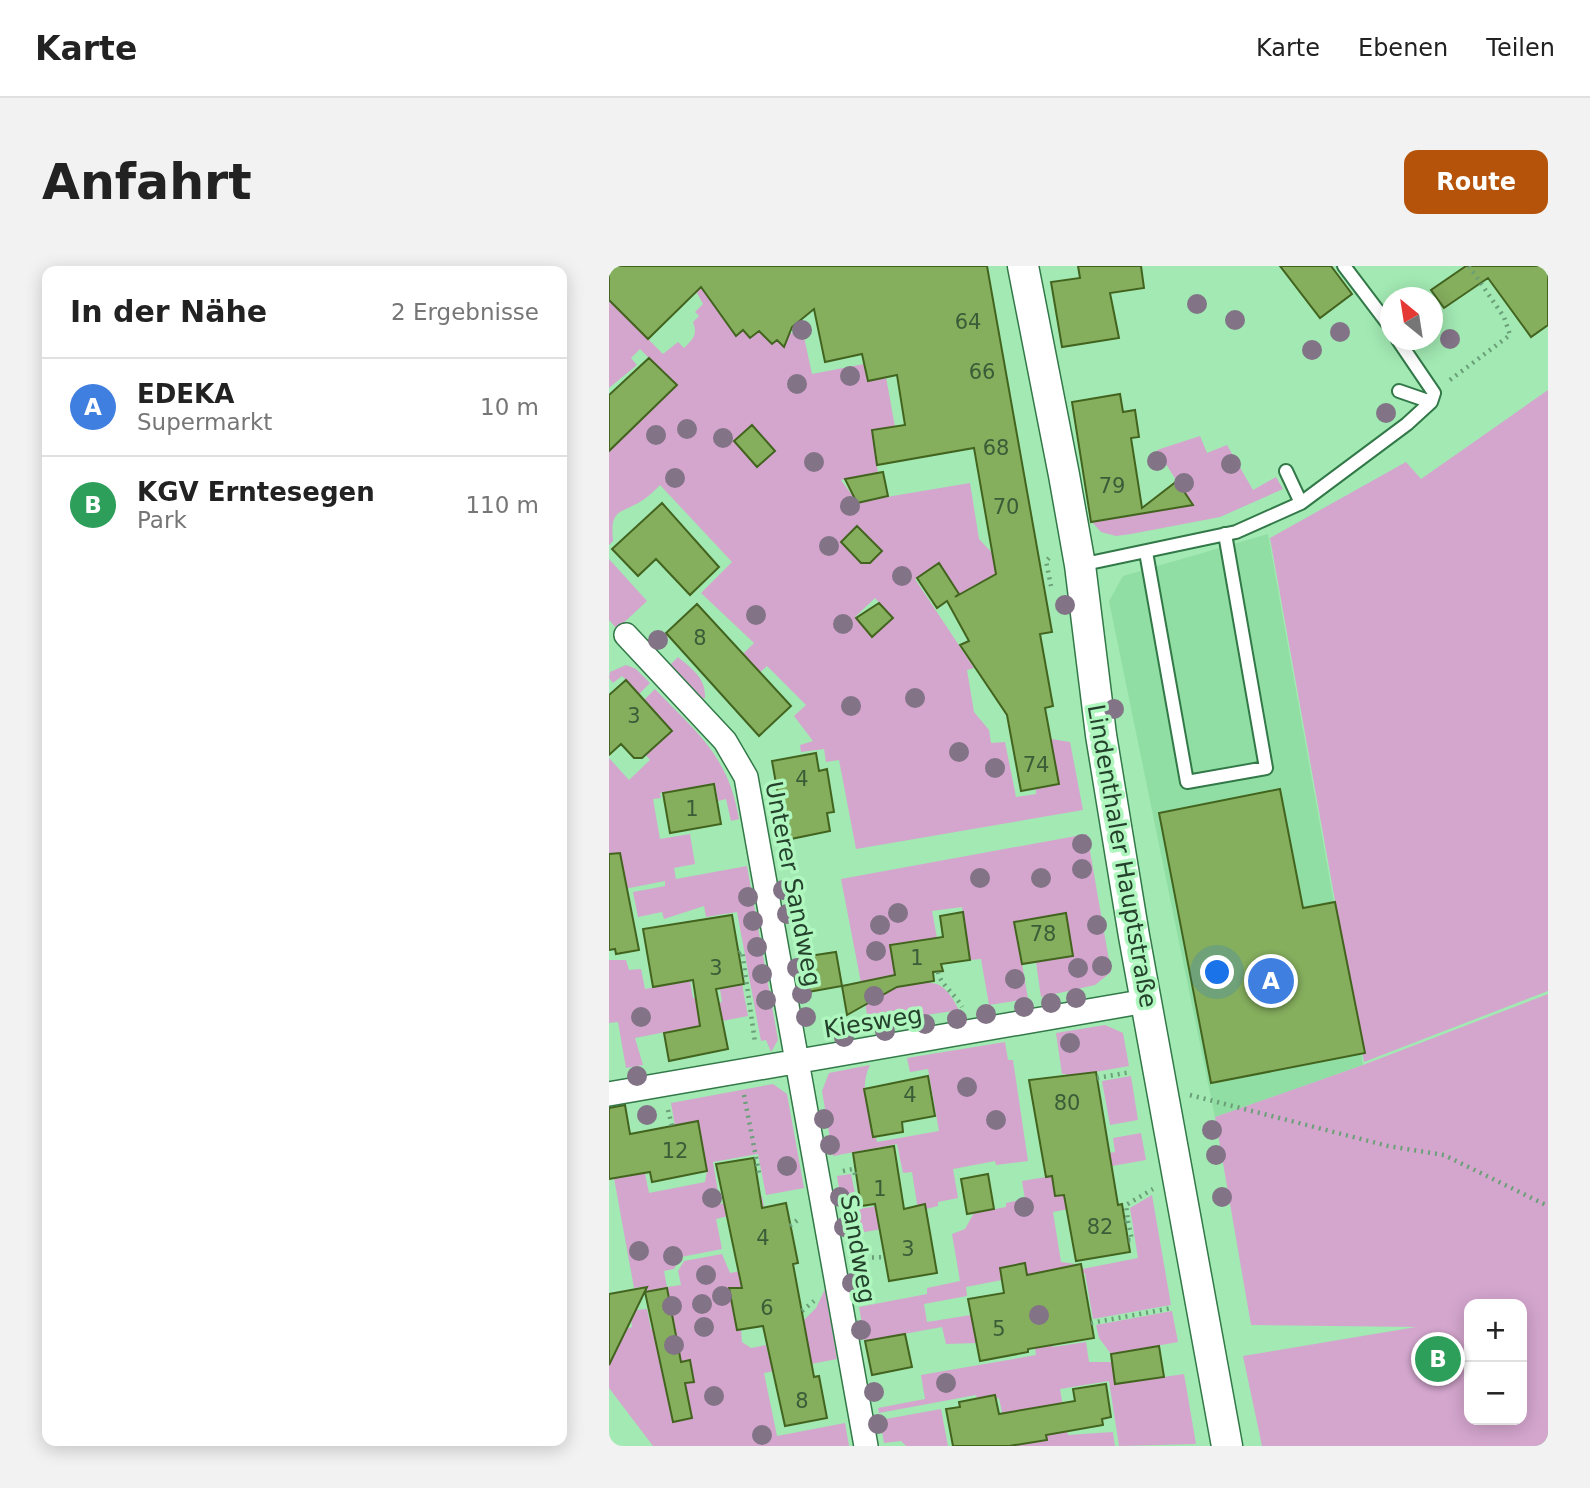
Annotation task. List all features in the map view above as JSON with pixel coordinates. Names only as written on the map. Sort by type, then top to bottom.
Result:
[{"type":"street","name":"Lindenthaler Hauptstraße","points":[[1023,266],[1080,565],[1101,735],[1146,1001],[1227,1446]]},
{"type":"street","name":"Unterer Sandweg","points":[[627,635],[725,741],[746,777],[799,1061]]},
{"type":"street","name":"Kiesweg","points":[[609,1094],[1146,1001]]},
{"type":"street","name":"Sandweg","points":[[799,1061],[866,1446]]},
{"type":"lane","points":[[1344,266],[1380,313]]},
{"type":"lane","points":[[1404,350],[1432,397]]},
{"type":"lane","points":[[1399,391],[1432,397]]},
{"type":"lane","points":[[1080,565],[1225,534],[1301,503],[1407,424],[1432,397]]},
{"type":"lane","points":[[1286,471],[1301,503]]},
{"type":"lane","points":[[1146,552],[1187,782],[1266,768],[1225,534]]},
{"type":"path","points":[[1432,397],[1510,335],[1504,317],[1469,266]]},
{"type":"path","points":[[739,953],[742,951],[757,1042],[749,1043],[746,1070],[759,1173]]},
{"type":"path","points":[[938,972],[939,980],[960,1003],[968,1033]]},
{"type":"path","points":[[1097,1078],[1139,1070]]},
{"type":"path","points":[[1163,1089],[1388,1146],[1444,1155],[1548,1206]]},
{"type":"path","points":[[1128,1240],[1132,1240],[1126,1205],[1151,1189],[1160,1188]]},
{"type":"path","points":[[1091,1323],[1181,1306]]},
{"type":"shaded area","points":[[686,266],[736,335],[744,330],[750,338],[766,326],[804,337],[812,374],[864,364],[868,381],[886,377],[895,427],[872,431],[878,473],[841,480],[857,502],[970,483],[979,539],[994,555],[1036,553],[959,594],[939,564],[915,579],[974,668],[967,670],[974,712],[989,730],[991,743],[1005,742],[1016,797],[1036,794],[1036,789],[1059,784],[1051,739],[1070,742],[1083,810],[856,849],[839,760],[826,762],[824,749],[801,752],[800,745],[813,741],[794,716],[806,705],[767,666],[758,674],[741,656],[754,643],[701,593],[732,562],[660,485],[635,505],[618,513],[613,522],[613,541],[609,545],[609,450],[676,385],[640,349],[631,358],[637,365],[609,388],[609,300],[663,354],[678,342],[684,348],[694,336],[693,322],[699,316],[695,312],[703,304],[689,278]],"holes":[[[875,598],[893,618],[872,636],[855,617]]]},
{"type":"shaded area","points":[[1548,390],[1548,991],[1364,1062],[1270,538],[1406,462],[1421,479]]},
{"type":"shaded area","points":[[1200,436],[1207,453],[1227,445],[1253,490],[1276,477],[1283,489],[1220,517],[1131,534],[1116,536],[1101,532],[1092,522],[1192,505],[1157,450]]},
{"type":"shaded area","points":[[1268,534],[1363,1065],[1215,1117],[1109,601],[1123,576]]},
{"type":"shaded area","points":[[609,559],[647,601],[617,629],[609,620]]},
{"type":"shaded area","points":[[678,657],[701,679],[705,698],[700,699],[669,666]]},
{"type":"shaded area","points":[[626,665],[636,669],[650,683],[639,694],[622,676],[613,683],[609,678],[610,672]]},
{"type":"shaded area","points":[[655,689],[709,747],[727,778],[734,797],[739,819],[731,821],[726,799],[718,801],[715,783],[660,793],[661,798],[653,799],[660,839],[690,834],[695,864],[674,868],[676,879],[747,866],[778,1040],[771,1052],[766,1040],[761,1041],[737,912],[706,917],[704,906],[664,919],[662,912],[638,917],[633,892],[665,886],[665,881],[609,892],[609,758],[629,780],[650,760],[646,755],[672,731],[644,700]]},
{"type":"shaded area","points":[[1087,834],[1111,972],[1095,985],[1041,997],[1036,962],[1073,956],[1066,914],[1015,922],[1028,999],[989,1005],[981,959],[970,960],[962,907],[932,911],[937,938],[891,945],[897,986],[934,983],[946,990],[959,1010],[869,1024],[841,879]]},
{"type":"shaded area","points":[[609,960],[626,960],[629,970],[641,969],[645,989],[690,981],[693,998],[698,998],[700,1007],[722,1002],[720,989],[742,984],[748,1016],[635,1038],[643,1065],[626,1068],[618,1022],[609,1023]]},
{"type":"shaded area","points":[[1548,994],[1548,1446],[1262,1446],[1243,1356],[1416,1327],[1251,1325],[1215,1117],[1363,1065]]},
{"type":"shaded area","points":[[1105,1025],[1123,1033],[1129,1066],[1067,1077],[1062,1074],[1056,1033]]},
{"type":"shaded area","points":[[1005,1042],[1008,1060],[1013,1060],[1028,1161],[996,1165],[995,1161],[953,1169],[958,1198],[938,1202],[938,1206],[926,1209],[929,1221],[847,1235],[837,1176],[851,1174],[858,1209],[886,1205],[888,1215],[918,1210],[912,1172],[903,1173],[897,1144],[833,1156],[822,1091],[829,1073],[870,1065],[866,1075],[865,1094],[877,1142],[939,1131],[928,1069],[910,1072],[907,1058]]},
{"type":"shaded area","points":[[1131,1076],[1138,1120],[1110,1125],[1102,1081]]},
{"type":"shaded area","points":[[773,1084],[787,1094],[804,1188],[766,1195],[758,1154],[713,1162],[720,1204],[762,1196],[764,1207],[716,1219],[722,1249],[681,1257],[674,1269],[664,1271],[667,1287],[681,1285],[678,1271],[684,1261],[722,1254],[730,1273],[769,1266],[755,1284],[730,1289],[737,1330],[741,1330],[742,1342],[751,1348],[766,1345],[769,1357],[809,1350],[804,1320],[816,1308],[825,1289],[837,1359],[764,1373],[777,1436],[845,1423],[849,1446],[653,1446],[609,1388],[609,1360],[626,1329],[632,1327],[629,1302],[634,1301],[636,1310],[647,1309],[651,1329],[674,1323],[667,1288],[644,1292],[642,1287],[634,1288],[614,1178],[631,1175],[628,1161],[642,1159],[649,1193],[705,1182],[707,1171],[698,1122],[675,1126],[671,1103]]},
{"type":"shaded area","points":[[1141,1133],[1146,1160],[1112,1166],[1109,1153],[1115,1152],[1113,1138]]},
{"type":"shaded area","points":[[1052,1176],[1055,1196],[1070,1194],[1073,1208],[1053,1212],[1061,1262],[1075,1264],[1077,1270],[1138,1258],[1130,1208],[1152,1195],[1171,1305],[1093,1319],[1085,1273],[1040,1281],[1027,1275],[1025,1264],[1000,1268],[1002,1280],[966,1287],[967,1296],[924,1304],[927,1322],[971,1315],[976,1343],[946,1344],[942,1327],[865,1341],[859,1307],[927,1294],[927,1288],[960,1281],[952,1234],[965,1229],[974,1213],[1006,1207],[1006,1203],[1025,1199],[1022,1181]]},
{"type":"shaded area","points":[[1172,1311],[1178,1342],[1111,1354],[1099,1338],[1096,1325]]},
{"type":"shaded area","points":[[1048,1323],[1053,1347],[1086,1342],[1089,1362],[1112,1362],[1133,1368],[1136,1381],[1184,1374],[1196,1444],[1119,1446],[1109,1381],[1060,1389],[1068,1435],[1113,1432],[1115,1446],[1009,1446],[999,1398],[978,1402],[976,1395],[879,1413],[878,1408],[925,1399],[921,1375],[1036,1355],[1032,1326]]},
{"type":"shaded area","points":[[941,1409],[948,1446],[906,1446],[901,1441],[884,1443],[880,1420]]},
{"type":"building","points":[[609,266],[987,266],[1052,632],[1040,634],[1053,706],[1045,708],[1059,784],[1021,791],[1007,715],[960,645],[969,641],[947,601],[937,608],[917,578],[939,563],[959,594],[955,597],[996,574],[974,448],[877,465],[872,430],[905,425],[897,375],[868,381],[862,354],[825,362],[814,309],[792,327],[784,347],[777,340],[772,344],[759,331],[750,338],[743,330],[736,336],[701,287],[648,339],[609,300]]},
{"type":"building","points":[[1078,266],[1141,266],[1144,288],[1110,293],[1119,338],[1062,347],[1051,282],[1080,278]]},
{"type":"building","points":[[1280,266],[1331,266],[1352,294],[1320,318]]},
{"type":"building","points":[[1466,266],[1548,266],[1548,325],[1531,337],[1488,278],[1444,308],[1443,287],[1435,287]]},
{"type":"building","points":[[649,358],[677,385],[609,451],[609,395]]},
{"type":"building","points":[[1120,394],[1123,412],[1135,410],[1139,437],[1131,438],[1142,508],[1177,481],[1193,505],[1091,522],[1072,402]]},
{"type":"building","points":[[752,425],[775,451],[757,467],[734,441]]},
{"type":"building","points":[[883,472],[888,496],[857,503],[845,479]]},
{"type":"building","points":[[662,503],[719,567],[690,595],[656,559],[638,576],[612,549]]},
{"type":"building","points":[[857,526],[882,551],[870,563],[861,563],[841,542]]},
{"type":"building","points":[[879,603],[893,618],[872,637],[856,618]]},
{"type":"building","points":[[697,604],[791,706],[759,736],[666,633]]},
{"type":"building","points":[[626,680],[672,731],[642,758],[634,758],[621,744],[609,755],[609,695]]},
{"type":"building","points":[[816,753],[819,771],[827,769],[834,812],[827,813],[830,831],[786,840],[772,761]]},
{"type":"building","points":[[714,784],[721,824],[670,833],[663,793]]},
{"type":"building","points":[[1280,789],[1303,908],[1335,902],[1365,1053],[1211,1083],[1159,813]]},
{"type":"building","points":[[620,853],[639,950],[616,954],[615,949],[609,950],[609,854]]},
{"type":"building","points":[[963,912],[970,960],[941,964],[943,971],[933,972],[934,981],[897,987],[847,1015],[842,986],[895,975],[890,945],[943,937],[940,916]]},
{"type":"building","points":[[1066,913],[1073,956],[1022,964],[1014,922]]},
{"type":"building","points":[[732,915],[744,984],[716,989],[728,1049],[669,1061],[664,1033],[700,1026],[693,980],[653,987],[643,929]]},
{"type":"building","points":[[836,952],[842,986],[808,992],[802,957]]},
{"type":"building","points":[[1096,1072],[1118,1205],[1122,1204],[1130,1252],[1076,1261],[1064,1195],[1055,1196],[1052,1176],[1046,1177],[1029,1080]]},
{"type":"building","points":[[928,1076],[935,1116],[902,1122],[903,1132],[873,1137],[864,1089]]},
{"type":"building","points":[[625,1105],[630,1134],[698,1121],[707,1171],[652,1182],[650,1172],[609,1179],[609,1108]]},
{"type":"building","points":[[894,1146],[904,1209],[925,1204],[937,1273],[889,1281],[875,1204],[861,1206],[853,1153]]},
{"type":"building","points":[[754,1158],[762,1208],[786,1203],[798,1263],[793,1264],[814,1377],[819,1376],[827,1418],[785,1426],[763,1326],[737,1330],[729,1288],[742,1288],[716,1164]]},
{"type":"building","points":[[988,1174],[994,1209],[967,1214],[961,1179]]},
{"type":"building","points":[[1025,1263],[1027,1275],[1081,1264],[1094,1338],[1028,1349],[1028,1352],[980,1361],[968,1299],[1004,1293],[1000,1268]]},
{"type":"building","points":[[647,1287],[609,1365],[609,1294]]},
{"type":"building","points":[[667,1288],[681,1362],[690,1360],[694,1382],[685,1383],[692,1418],[673,1422],[645,1292]]},
{"type":"building","points":[[905,1334],[912,1367],[872,1375],[865,1341]]},
{"type":"building","points":[[1159,1346],[1164,1377],[1115,1384],[1111,1354]]},
{"type":"building","points":[[1106,1384],[1111,1417],[1102,1419],[1103,1425],[1046,1435],[1047,1440],[1009,1446],[953,1446],[946,1409],[960,1407],[959,1402],[995,1395],[999,1414],[1075,1401],[1073,1389]]},
{"type":"place","name":"EDEKA","points":[[1271,981]]},
{"type":"place","name":"KGV Erntesegen","points":[[1438,1359]]}]
